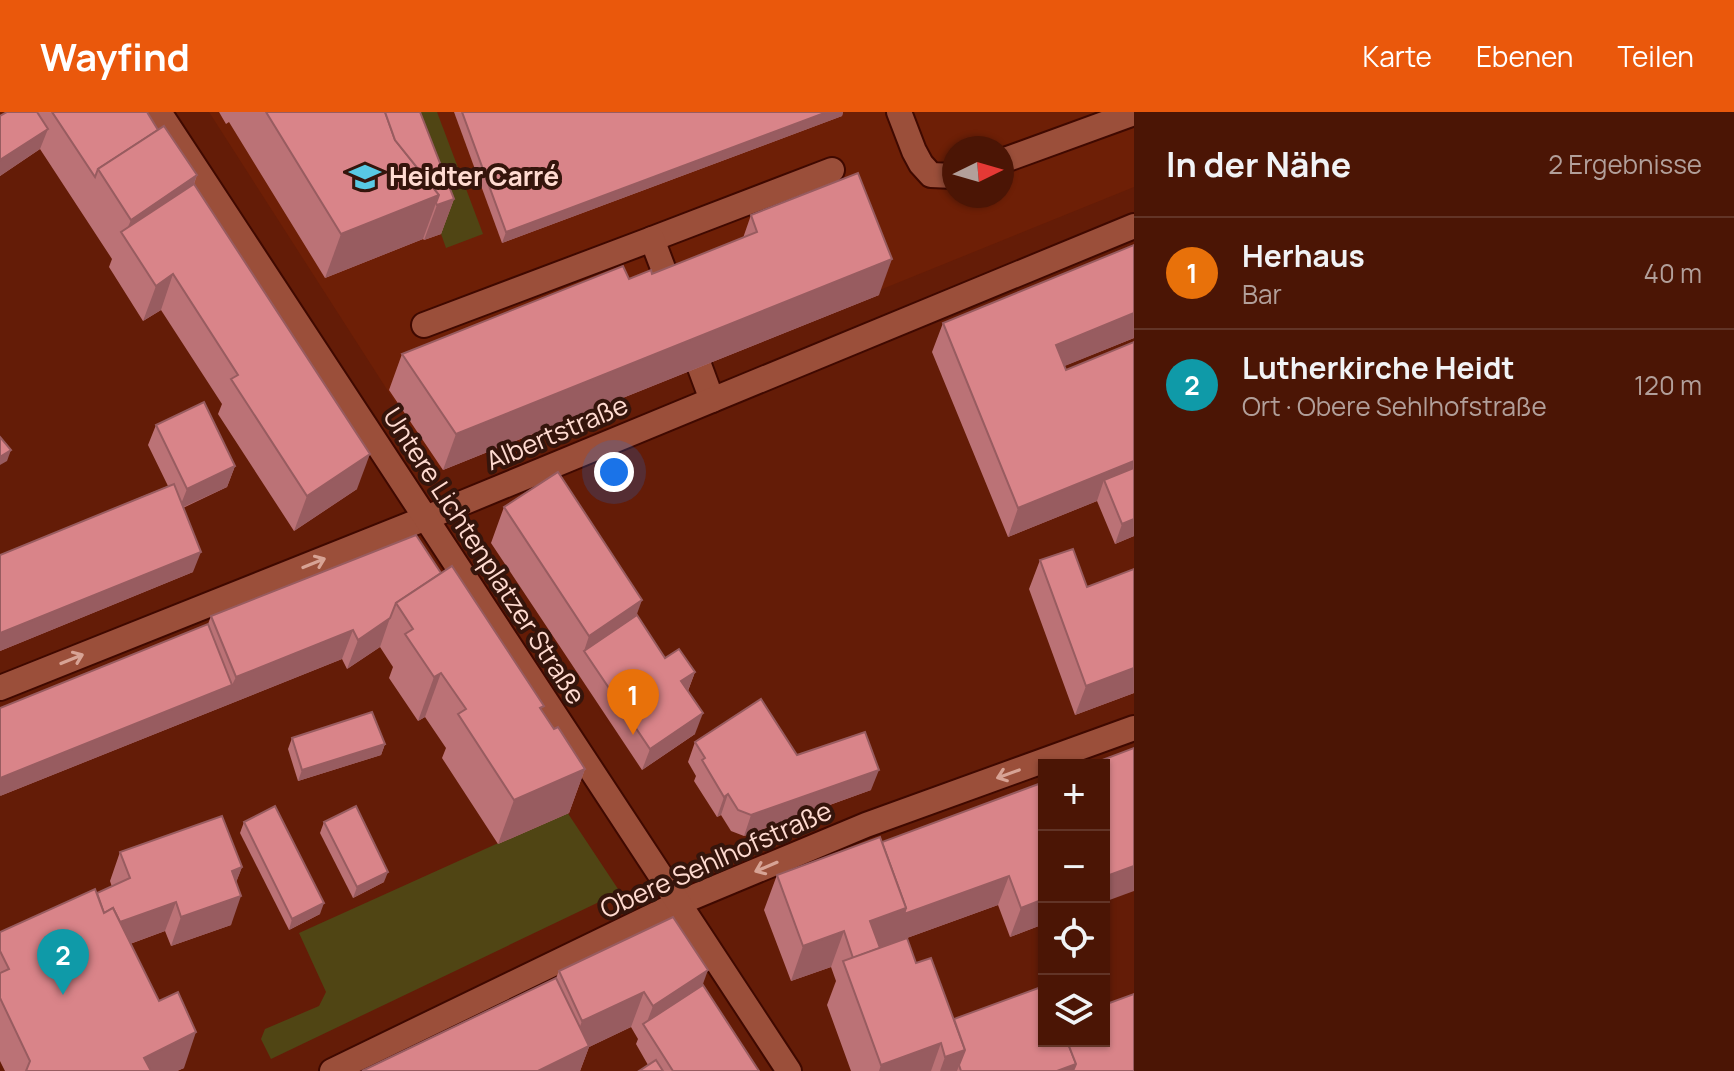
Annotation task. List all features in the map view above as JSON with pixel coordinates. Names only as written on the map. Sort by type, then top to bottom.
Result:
[{"type":"street","name":"Untere Lichtenplatzer Straße","points":[[159,112],[789,1071]]},
{"type":"street","points":[[899,112],[921,164],[931,175],[942,175]]},
{"type":"street","points":[[1014,157],[1132,119]]},
{"type":"street","points":[[424,325],[832,170]]},
{"type":"street","name":"Albertstraße","points":[[0,688],[426,518],[1134,226]]},
{"type":"street","points":[[652,239],[712,400]]},
{"type":"street","name":"Obere Sehlhofstraße","points":[[332,1071],[679,903],[866,825],[1134,728]]},
{"type":"shaded area","points":[[209,112],[1134,112],[1134,187],[438,469]]},
{"type":"shaded area","points":[[398,112],[437,112],[483,234],[446,248]]},
{"type":"shaded area","points":[[567,812],[620,892],[271,1059],[261,1039],[265,1029],[319,1006],[326,992],[299,933]]},
{"type":"building","points":[[7,112],[37,112],[48,129],[0,160],[0,116]]},
{"type":"building","points":[[52,112],[147,112],[158,130],[98,169],[95,177]]},
{"type":"building","points":[[266,112],[385,112],[395,140],[439,195],[341,234]]},
{"type":"building","points":[[385,112],[420,112],[454,199],[437,205],[439,195],[395,140]]},
{"type":"building","points":[[462,112],[827,112],[506,232]]},
{"type":"building","points":[[164,126],[197,175],[131,220],[98,169]]},
{"type":"building","points":[[858,173],[892,259],[456,434],[402,354],[623,266],[629,279],[651,270],[652,274],[757,232],[751,215]]},
{"type":"building","points":[[194,184],[370,454],[307,496],[231,379],[238,375],[173,274],[156,286],[121,232]]},
{"type":"building","points":[[1134,245],[1134,313],[1056,345],[1066,370],[1134,342],[1134,461],[1018,508],[943,323]]},
{"type":"building","points":[[204,402],[235,466],[187,489],[156,425]]},
{"type":"building","points":[[0,437],[11,450],[0,457]]},
{"type":"building","points":[[1134,468],[1134,519],[1122,524],[1104,480]]},
{"type":"building","points":[[558,472],[642,600],[589,636],[504,507]]},
{"type":"building","points":[[174,484],[201,552],[0,633],[0,555]]},
{"type":"building","points":[[416,535],[441,573],[396,603],[390,618],[358,640],[353,630],[236,677],[211,616]]},
{"type":"building","points":[[1073,549],[1087,587],[1134,569],[1134,668],[1086,686],[1040,560]]},
{"type":"building","points":[[452,566],[544,706],[540,708],[554,729],[558,727],[585,769],[514,800],[458,714],[466,709],[441,673],[434,677],[405,634],[413,629],[396,603]]},
{"type":"building","points":[[637,615],[665,658],[679,649],[695,672],[681,681],[703,713],[650,749],[584,651]]},
{"type":"building","points":[[208,624],[232,685],[0,778],[0,708]]},
{"type":"building","points":[[761,699],[797,755],[865,732],[879,770],[751,815],[738,810],[728,794],[724,797],[695,742]]},
{"type":"building","points":[[372,712],[385,744],[302,770],[292,738]]},
{"type":"building","points":[[1134,748],[1134,866],[1110,875],[1110,759],[1105,759]]},
{"type":"building","points":[[1038,784],[1038,901],[1021,908],[1009,876],[904,914],[906,908],[882,842]]},
{"type":"building","points":[[275,806],[324,903],[292,919],[244,822]]},
{"type":"building","points":[[356,806],[388,872],[357,887],[324,822]]},
{"type":"building","points":[[222,816],[242,867],[232,871],[241,896],[181,917],[176,902],[120,922],[113,908],[104,913],[97,893],[130,878],[120,852]]},
{"type":"building","points":[[880,837],[906,908],[870,921],[880,948],[853,958],[844,931],[803,946],[777,875]]},
{"type":"building","points":[[95,889],[104,913],[113,908],[159,1001],[178,992],[196,1032],[144,1058],[151,1071],[26,1071],[30,1061],[0,998],[0,973],[9,969],[0,951],[0,932]]},
{"type":"building","points":[[673,917],[708,970],[653,1006],[644,992],[582,1021],[559,971]]},
{"type":"building","points":[[907,938],[916,963],[931,958],[965,1050],[945,1057],[941,1043],[881,1065],[843,961]]},
{"type":"building","points":[[556,978],[589,1046],[538,1071],[362,1071]]},
{"type":"building","points":[[703,985],[759,1071],[673,1071],[643,1024]]},
{"type":"building","points":[[1038,988],[1038,1047],[1069,1047],[1076,1064],[1057,1071],[961,1071],[959,1065],[965,1050],[954,1019]]},
{"type":"building","points":[[1134,994],[1134,1071],[1073,1071],[1076,1064],[1069,1047],[1110,1047],[1110,1003]]},
{"type":"building","points":[[656,1060],[663,1071],[639,1071]]},
{"type":"place","name":"Heidter Carré","points":[[365,177]]},
{"type":"place","name":"Herhaus","points":[[633,735]]},
{"type":"place","name":"Lutherkirche Heidt","points":[[63,995]]}]
